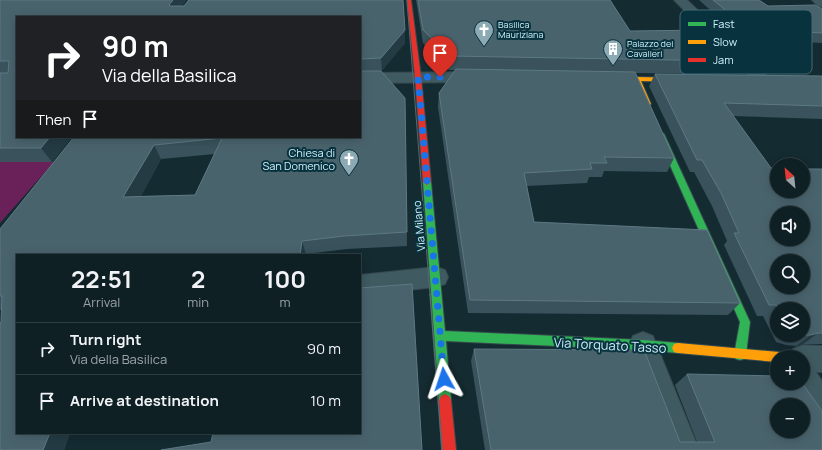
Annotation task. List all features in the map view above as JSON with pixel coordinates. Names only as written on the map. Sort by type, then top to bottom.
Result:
[{"type":"street","name":"Via Milano","points":[[409,0],[418,77],[436,277],[449,450]]},
{"type":"street","points":[[680,0],[691,10]]},
{"type":"street","points":[[818,0],[822,3]]},
{"type":"street","points":[[759,74],[767,81]]},
{"type":"street","points":[[361,78],[499,77]]},
{"type":"street","points":[[652,114],[630,79],[692,80]]},
{"type":"street","points":[[748,81],[767,81]]},
{"type":"street","points":[[658,128],[745,322],[740,355]]},
{"type":"street","points":[[361,285],[436,277]]},
{"type":"street","name":"Via Torquato Tasso","points":[[440,336],[643,345],[770,357]]},
{"type":"street","points":[[643,345],[683,450]]},
{"type":"street","points":[[810,358],[822,359]]},
{"type":"street","points":[[810,388],[822,406]]},
{"type":"shaded area","points":[[0,162],[54,162],[0,223]]},
{"type":"building","points":[[0,0],[173,0],[169,5],[170,6],[184,6],[189,0],[403,0],[405,30],[381,58],[361,59],[361,16],[16,16],[16,138],[49,138],[41,148],[0,148],[0,73],[8,73],[9,61],[0,61]]},
{"type":"building","points":[[418,0],[610,0],[630,31],[680,30],[680,60],[450,56],[423,30]]},
{"type":"building","points":[[713,0],[759,0],[768,6],[815,5],[822,9],[822,33],[812,32],[812,10],[725,10]]},
{"type":"building","points":[[456,69],[635,72],[674,158],[604,157],[607,163],[590,163],[592,169],[524,173],[534,222],[707,230],[740,303],[470,300],[439,93]]},
{"type":"building","points":[[361,71],[381,71],[405,98],[407,232],[344,236],[302,241],[300,254],[16,254],[16,434],[50,434],[43,450],[0,450],[0,323],[2,296],[0,296],[0,229],[73,138],[222,138],[361,138]],"holes":[[[222,138],[195,195],[123,197],[154,145]]]},
{"type":"building","points":[[655,74],[822,76],[822,106],[724,103],[770,167],[770,198],[810,198],[810,169],[822,169],[822,333],[810,335],[810,302],[770,302],[769,305],[734,233],[739,233],[721,193],[702,160],[697,160]]},
{"type":"building","points":[[412,284],[422,450],[161,450],[211,442],[213,434],[361,434],[361,288]]},
{"type":"building","points":[[474,349],[644,350],[680,442],[715,442],[687,374],[770,376],[770,390],[807,390],[822,411],[822,450],[491,450]]},
{"type":"tram line","points":[[407,0],[430,295]]},
{"type":"tram line","points":[[430,294],[442,450]]},
{"type":"traffic: fast","points":[[660,134],[745,322],[740,355]]},
{"type":"traffic: fast","points":[[427,182],[445,400]]},
{"type":"traffic: fast","points":[[440,336],[643,345],[678,348]]},
{"type":"traffic: slow","points":[[648,104],[637,79],[681,80]]},
{"type":"traffic: slow","points":[[678,348],[770,356]]},
{"type":"traffic: jam","points":[[409,0],[418,77],[427,182]]},
{"type":"traffic: jam","points":[[445,400],[449,450]]},
{"type":"place","name":"Basilica Mauriziana","points":[[484,47]]},
{"type":"place","name":"Palazzo dei Cavalieri","points":[[613,66]]},
{"type":"place","name":"Chiesa di San Domenico","points":[[349,176]]},
{"type":"route","points":[[440,77],[418,77],[444,379]]}]
